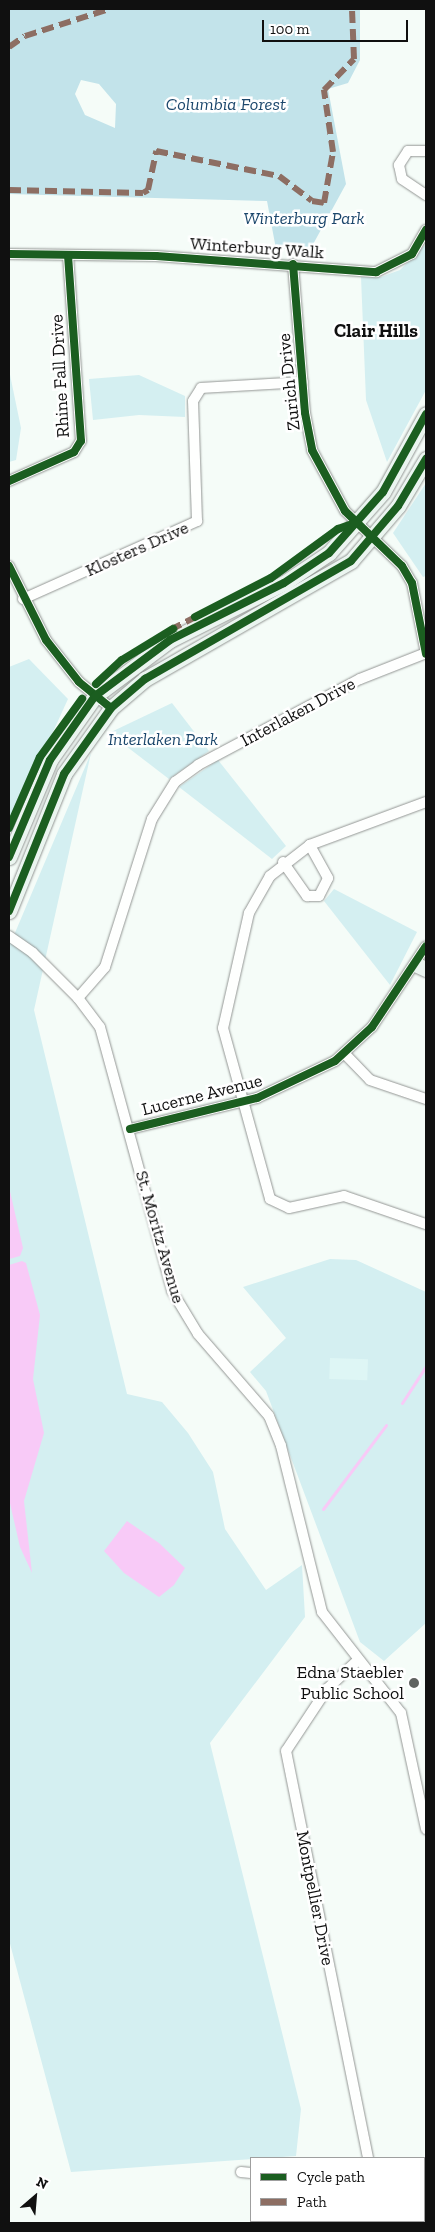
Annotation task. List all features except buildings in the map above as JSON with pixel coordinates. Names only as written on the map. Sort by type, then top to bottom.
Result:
[{"type":"main road","points":[[9,857],[50,760],[95,696],[170,640],[308,568],[358,522],[383,492],[426,414]]},
{"type":"main road","points":[[9,911],[64,774],[111,708],[153,675],[326,580],[351,561],[372,537],[426,458]]},
{"type":"street","points":[[426,151],[408,151],[399,165],[402,179],[426,196]]},
{"type":"street","name":"Winterburg Walk","points":[[9,254],[293,264],[376,272],[412,254],[426,230]]},
{"type":"street","name":"Rhine Fall Drive","points":[[9,481],[74,452],[81,441],[68,255]]},
{"type":"street","name":"Zurich Drive","points":[[293,264],[303,382],[312,450],[332,492],[372,537]]},
{"type":"street","name":"Klosters Drive","points":[[23,599],[197,520],[193,401],[201,388],[303,382]]},
{"type":"street","points":[[372,537],[412,583],[426,653]]},
{"type":"street","points":[[9,566],[23,599],[61,661],[95,696],[111,708]]},
{"type":"street","name":"Interlaken Drive","points":[[78,998],[104,967],[154,813],[175,782],[198,765],[360,679],[426,653]]},
{"type":"street","points":[[426,802],[310,845],[283,862],[252,904],[225,1009],[224,1038],[241,1103],[270,1199],[278,1206],[289,1208],[344,1196],[426,1224]]},
{"type":"street","points":[[283,862],[307,896],[319,896],[328,878],[310,845]]},
{"type":"street","name":"St. Moritz Avenue","points":[[9,936],[33,953],[78,998],[106,1043],[172,1291],[198,1334],[269,1416],[281,1446],[322,1612],[357,1661],[401,1713],[425,1812],[426,1829]]},
{"type":"street","name":"Lucerne Avenue","points":[[130,1129],[241,1103],[302,1080],[344,1053],[372,1027],[422,967],[426,946]]},
{"type":"street","points":[[344,1053],[370,1080],[426,1099]]},
{"type":"street","name":"Montpellier Drive","points":[[357,1661],[327,1689],[286,1751],[368,2157]]},
{"type":"green space","name":"Columbia Forest","points":[[9,9],[360,9],[360,60],[348,83],[328,89],[346,184],[311,248],[276,249],[267,201],[9,194]],"holes":[[[81,80],[99,84],[116,104],[115,128],[85,115],[75,94]]]},
{"type":"green space","points":[[426,244],[426,390],[387,462],[366,400],[361,277],[381,277],[400,270]]},
{"type":"green space","points":[[9,370],[21,428],[16,460],[9,462]]},
{"type":"green space","points":[[139,375],[185,396],[185,417],[139,415],[93,420],[89,379]]},
{"type":"green space","points":[[426,483],[426,576],[423,577],[393,533]]},
{"type":"green space","points":[[29,659],[68,699],[9,828],[9,667]]},
{"type":"green space","name":"Interlaken Park","points":[[172,703],[209,751],[169,779],[109,733]]},
{"type":"green space","points":[[91,753],[34,1010],[127,1394],[162,1402],[188,1433],[213,1472],[225,1529],[266,1590],[302,1565],[305,1617],[210,1743],[301,2109],[296,2156],[250,2157],[250,2159],[71,2172],[9,1940],[9,947]]},
{"type":"green space","points":[[218,760],[286,846],[272,859],[179,787]]},
{"type":"green space","points":[[334,889],[417,932],[390,985],[324,901]]},
{"type":"green space","points":[[330,1259],[356,1260],[426,1292],[426,1623],[384,1661],[360,1642],[266,1391],[250,1372],[286,1338],[243,1287]]},
{"type":"shaded area","points":[[9,1187],[23,1248],[20,1256],[9,1259]]},
{"type":"shaded area","points":[[22,1261],[26,1263],[40,1315],[33,1379],[44,1433],[24,1501],[32,1573],[20,1547],[9,1499],[9,1265]]},
{"type":"shaded area","points":[[330,1358],[368,1359],[367,1380],[329,1379]]},
{"type":"shaded area","points":[[127,1521],[159,1543],[185,1568],[174,1585],[159,1597],[124,1573],[104,1551]]},
{"type":"waterway","points":[[402,1403],[426,1366]]},
{"type":"waterway","points":[[323,1509],[386,1425]]},
{"type":"marked path","points":[[9,47],[25,36],[109,9]]},
{"type":"marked path","points":[[9,190],[143,193],[148,190],[156,151],[279,176],[312,201],[324,203],[333,152],[324,90],[354,59],[352,9]]},
{"type":"marked path","points":[[170,630],[199,615]]},
{"type":"cycle path","points":[[9,254],[156,256],[376,272],[412,254],[426,230]]},
{"type":"cycle path","points":[[9,481],[74,452],[81,441],[68,255]]},
{"type":"cycle path","points":[[293,264],[305,413],[312,450],[345,511],[402,566],[412,583],[426,654]]},
{"type":"cycle path","points":[[9,857],[50,760],[95,696],[170,640],[284,583],[329,553],[383,492],[426,414]]},
{"type":"cycle path","points":[[9,911],[64,774],[111,708],[145,679],[351,561],[398,506],[426,459]]},
{"type":"cycle path","points":[[195,617],[271,578],[338,529],[355,523]]},
{"type":"cycle path","points":[[9,566],[46,640],[79,682],[111,708]]},
{"type":"cycle path","points":[[96,684],[122,660],[173,629]]},
{"type":"cycle path","points":[[9,828],[40,757],[82,699]]},
{"type":"cycle path","points":[[130,1129],[257,1098],[335,1061],[372,1027],[426,946]]},
{"type":"place","name":"Edna Staebler Public School","points":[[414,1683]]},
{"type":"district","name":"Clair Hills","points":[[376,331]]},
{"type":"park label","name":"Winterburg Park","points":[[304,218]]}]
